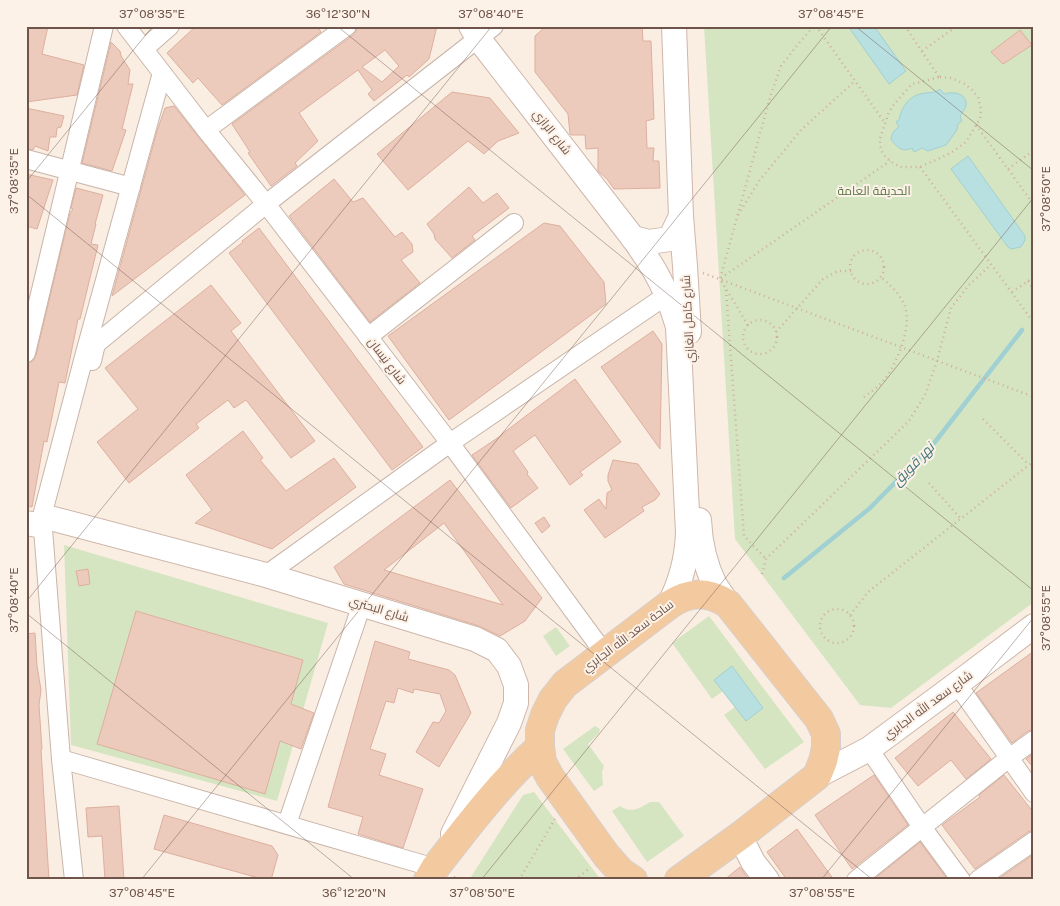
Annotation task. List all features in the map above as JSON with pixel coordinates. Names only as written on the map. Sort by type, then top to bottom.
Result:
[{"type":"main road","name":"شارع كامل الغازي","points":[[674,26],[681,216],[686,266],[699,525],[709,570],[715,585],[728,604]]},
{"type":"main road","name":"شارع الرازي","points":[[481,30],[633,238]]},
{"type":"main road","points":[[633,238],[649,242],[670,239],[681,216]]},
{"type":"main road","name":"شارع كامل الغازي","points":[[633,238],[649,260],[667,294],[678,327],[688,533],[685,563],[676,592],[669,605]]},
{"type":"main road","name":"شارع البحتري","points":[[40,521],[266,575],[475,639],[497,650],[509,666],[516,685],[516,703],[509,724],[432,874]]},
{"type":"main road","name":"ساحة سعد الله الجابري","points":[[633,880],[621,872],[606,855],[550,777],[542,762],[540,730],[553,700],[565,684],[669,605],[683,597],[698,594],[709,595],[728,604],[819,719],[826,734],[826,748],[817,776]]},
{"type":"main road","name":"شارع سعد الله الجابري","points":[[817,776],[868,749],[1034,626]]},
{"type":"main road","points":[[432,874],[502,785],[540,747]]},
{"type":"main road","points":[[679,880],[740,836],[817,776]]},
{"type":"main road","points":[[740,836],[753,862],[767,880]]},
{"type":"street","points":[[26,353],[104,26]]},
{"type":"street","points":[[126,26],[144,49],[170,26]]},
{"type":"street","points":[[206,130],[338,29]]},
{"type":"street","points":[[40,521],[58,492],[96,344],[481,30]]},
{"type":"street","name":"شارع نيسان","points":[[144,49],[450,443],[605,654]]},
{"type":"street","points":[[74,880],[61,759],[40,521],[162,73]]},
{"type":"street","points":[[26,159],[131,187]]},
{"type":"street","points":[[368,337],[514,223]]},
{"type":"street","points":[[266,575],[450,443],[667,294]]},
{"type":"street","points":[[287,824],[362,604]]},
{"type":"street","points":[[957,684],[1034,793]]},
{"type":"street","points":[[856,880],[1034,740]]},
{"type":"street","points":[[868,749],[961,880]]},
{"type":"street","points":[[61,759],[287,824],[432,874]]},
{"type":"street","points":[[978,880],[1034,840]]},
{"type":"path","points":[[748,325],[720,279],[771,94],[781,66],[815,26],[885,123]]},
{"type":"path","points":[[905,26],[940,77]]},
{"type":"path","points":[[922,51],[957,26]]},
{"type":"path","points":[[940,77],[951,78],[965,84],[972,90],[978,98],[982,109],[980,119],[966,142],[951,153],[920,167],[900,167],[883,154],[880,146],[880,138],[889,112],[912,84],[940,77]]},
{"type":"path","points":[[736,218],[759,181],[801,130],[855,81]]},
{"type":"path","points":[[976,125],[1034,205]]},
{"type":"path","points":[[1008,169],[1034,150]]},
{"type":"path","points":[[720,279],[890,161]]},
{"type":"path","points":[[920,167],[1034,323]]},
{"type":"path","points":[[872,251],[881,257],[883,262],[884,272],[873,284],[857,281],[851,271],[850,265],[860,252],[872,251]]},
{"type":"path","points":[[762,574],[766,559],[909,422],[926,393],[937,361],[951,308],[969,285],[991,265]]},
{"type":"path","points":[[686,266],[1034,396]]},
{"type":"path","points":[[776,332],[822,279],[838,270],[851,271]]},
{"type":"path","points":[[864,397],[884,380],[902,348],[907,320],[904,304],[896,291],[881,277]]},
{"type":"path","points":[[1012,292],[1034,277]]},
{"type":"path","points":[[1028,281],[1034,290]]},
{"type":"path","points":[[726,289],[744,536],[766,559]]},
{"type":"path","points":[[764,321],[770,323],[776,332],[776,342],[766,354],[755,354],[746,346],[744,341],[745,330],[748,325],[753,322],[764,321]]},
{"type":"path","points":[[984,419],[1028,464]]},
{"type":"path","points":[[850,615],[868,592],[1034,460]]},
{"type":"path","points":[[929,483],[961,519]]},
{"type":"path","points":[[841,609],[850,615],[853,630],[847,639],[831,642],[826,639],[820,629],[820,623],[825,613],[830,610],[841,609]]},
{"type":"path","points":[[519,880],[554,820],[569,804]]},
{"type":"green space","name":"الحديقة العامة","points":[[704,26],[1034,26],[1034,602],[891,708],[860,705],[735,539]]},
{"type":"green space","points":[[64,545],[328,623],[277,801],[71,745]]},
{"type":"green space","points":[[709,616],[804,742],[765,769],[724,715],[735,707],[723,691],[712,699],[672,643]]},
{"type":"green space","points":[[556,627],[570,646],[556,656],[543,636]]},
{"type":"green space","points":[[595,726],[600,729],[599,733],[588,744],[604,766],[602,772],[603,785],[594,791],[563,749]]},
{"type":"green space","points":[[534,792],[601,880],[469,880],[523,795]]},
{"type":"green space","points":[[650,802],[659,802],[684,836],[647,862],[612,811],[620,806],[632,810]]},
{"type":"water","points":[[848,26],[874,26],[906,71],[889,84]]},
{"type":"water","points":[[940,89],[944,94],[959,94],[965,98],[966,102],[966,107],[960,116],[962,121],[958,124],[957,130],[946,145],[928,151],[922,148],[914,152],[912,148],[906,150],[897,147],[891,139],[899,127],[896,122],[899,120],[905,105],[915,96],[935,92]]},
{"type":"water","points":[[968,156],[1025,236],[1021,247],[1011,249],[1008,247],[951,169]]},
{"type":"water","points":[[732,666],[763,708],[746,721],[714,680]]},
{"type":"building","points":[[26,26],[48,26],[42,54],[84,65],[77,95],[26,102]]},
{"type":"building","points":[[196,26],[317,26],[321,32],[222,105],[198,78],[193,83],[167,53]]},
{"type":"building","points":[[357,26],[437,26],[429,59],[409,77],[407,75],[374,101],[368,94],[372,90],[358,70],[299,113],[318,141],[295,163],[297,166],[271,186],[248,153],[250,152],[232,124],[356,31]],"holes":[[[385,50],[399,66],[382,82],[362,67]]]},
{"type":"building","points":[[546,26],[642,26],[643,41],[651,41],[654,119],[646,121],[647,148],[654,148],[653,161],[659,161],[660,188],[614,189],[598,171],[598,148],[586,149],[585,135],[570,134],[568,114],[535,72],[535,36]]},
{"type":"building","points":[[1020,30],[1032,45],[1003,64],[991,52]]},
{"type":"building","points":[[111,42],[120,51],[130,70],[128,84],[133,84],[122,129],[126,130],[112,171],[82,163]]},
{"type":"building","points":[[452,92],[490,98],[519,133],[498,141],[484,154],[468,141],[408,190],[377,154]]},
{"type":"building","points":[[174,106],[245,195],[112,296],[157,131],[165,108]]},
{"type":"building","points":[[26,108],[64,116],[61,127],[57,128],[56,137],[50,137],[48,151],[35,146],[33,150],[26,149]]},
{"type":"building","points":[[26,174],[53,180],[37,229],[26,226]]},
{"type":"building","points":[[334,179],[353,202],[363,198],[395,237],[402,232],[412,244],[413,252],[401,260],[420,283],[370,322],[289,216]]},
{"type":"building","points":[[469,187],[483,203],[497,193],[509,208],[472,236],[475,240],[452,258],[435,239],[427,224]]},
{"type":"building","points":[[76,188],[103,195],[91,244],[98,245],[80,319],[78,319],[65,383],[59,382],[47,442],[44,441],[32,507],[26,506],[26,363],[33,361],[36,355],[70,213],[73,209],[71,208]]},
{"type":"building","points":[[544,223],[560,226],[604,282],[606,304],[449,420],[388,336]]},
{"type":"building","points":[[259,228],[423,447],[392,470],[229,253]]},
{"type":"building","points":[[211,285],[241,323],[231,331],[315,441],[291,458],[246,400],[234,408],[228,400],[196,424],[199,428],[129,483],[97,442],[138,409],[105,368]]},
{"type":"building","points":[[653,331],[662,344],[660,449],[601,367]]},
{"type":"building","points":[[575,379],[621,442],[580,472],[583,475],[570,485],[535,435],[513,451],[538,488],[511,508],[472,455],[502,435]]},
{"type":"building","points":[[243,431],[263,458],[260,460],[286,491],[334,458],[356,487],[272,549],[195,523],[212,510],[186,475]]},
{"type":"building","points":[[613,460],[638,464],[660,494],[655,500],[642,507],[644,511],[605,538],[584,510],[599,499],[606,509],[607,493],[612,490],[608,481],[608,475]]},
{"type":"building","points":[[450,480],[542,598],[525,621],[500,636],[479,626],[344,584],[334,567]],"holes":[[[444,523],[503,605],[384,570]]]},
{"type":"building","points":[[544,517],[550,526],[542,533],[535,523]]},
{"type":"building","points":[[88,569],[90,584],[79,586],[76,571]]},
{"type":"building","points":[[136,611],[303,660],[291,704],[314,713],[301,749],[280,741],[265,794],[97,744]]},
{"type":"building","points":[[35,633],[41,690],[39,705],[49,880],[26,880],[26,634]]},
{"type":"building","points":[[375,641],[410,652],[408,659],[449,670],[455,675],[471,713],[439,767],[416,752],[433,722],[439,723],[446,711],[440,694],[414,689],[413,693],[398,688],[394,703],[386,701],[370,749],[386,754],[379,775],[423,789],[403,848],[358,834],[363,817],[328,807]]},
{"type":"building","points":[[1034,651],[1034,730],[1028,731],[1012,743],[976,693]]},
{"type":"building","points":[[953,712],[991,759],[966,779],[951,760],[918,786],[895,758]]},
{"type":"building","points":[[1034,753],[1034,768],[1026,759]]},
{"type":"building","points":[[874,775],[908,825],[852,869],[815,815]]},
{"type":"building","points":[[1004,775],[1034,813],[1034,830],[1028,832],[975,869],[942,825],[980,797],[979,795]]},
{"type":"building","points":[[119,806],[124,880],[105,880],[102,836],[88,837],[86,808]]},
{"type":"building","points":[[164,815],[272,846],[278,855],[271,880],[154,849]]},
{"type":"building","points":[[797,829],[834,880],[787,880],[767,852]]},
{"type":"building","points":[[920,842],[948,880],[873,880]]},
{"type":"building","points":[[1034,854],[1034,880],[997,880]]},
{"type":"building","points":[[740,867],[749,880],[724,880]]},
{"type":"waterway","name":"نهر قويق","points":[[784,578],[870,508],[935,442],[1022,330]]}]
